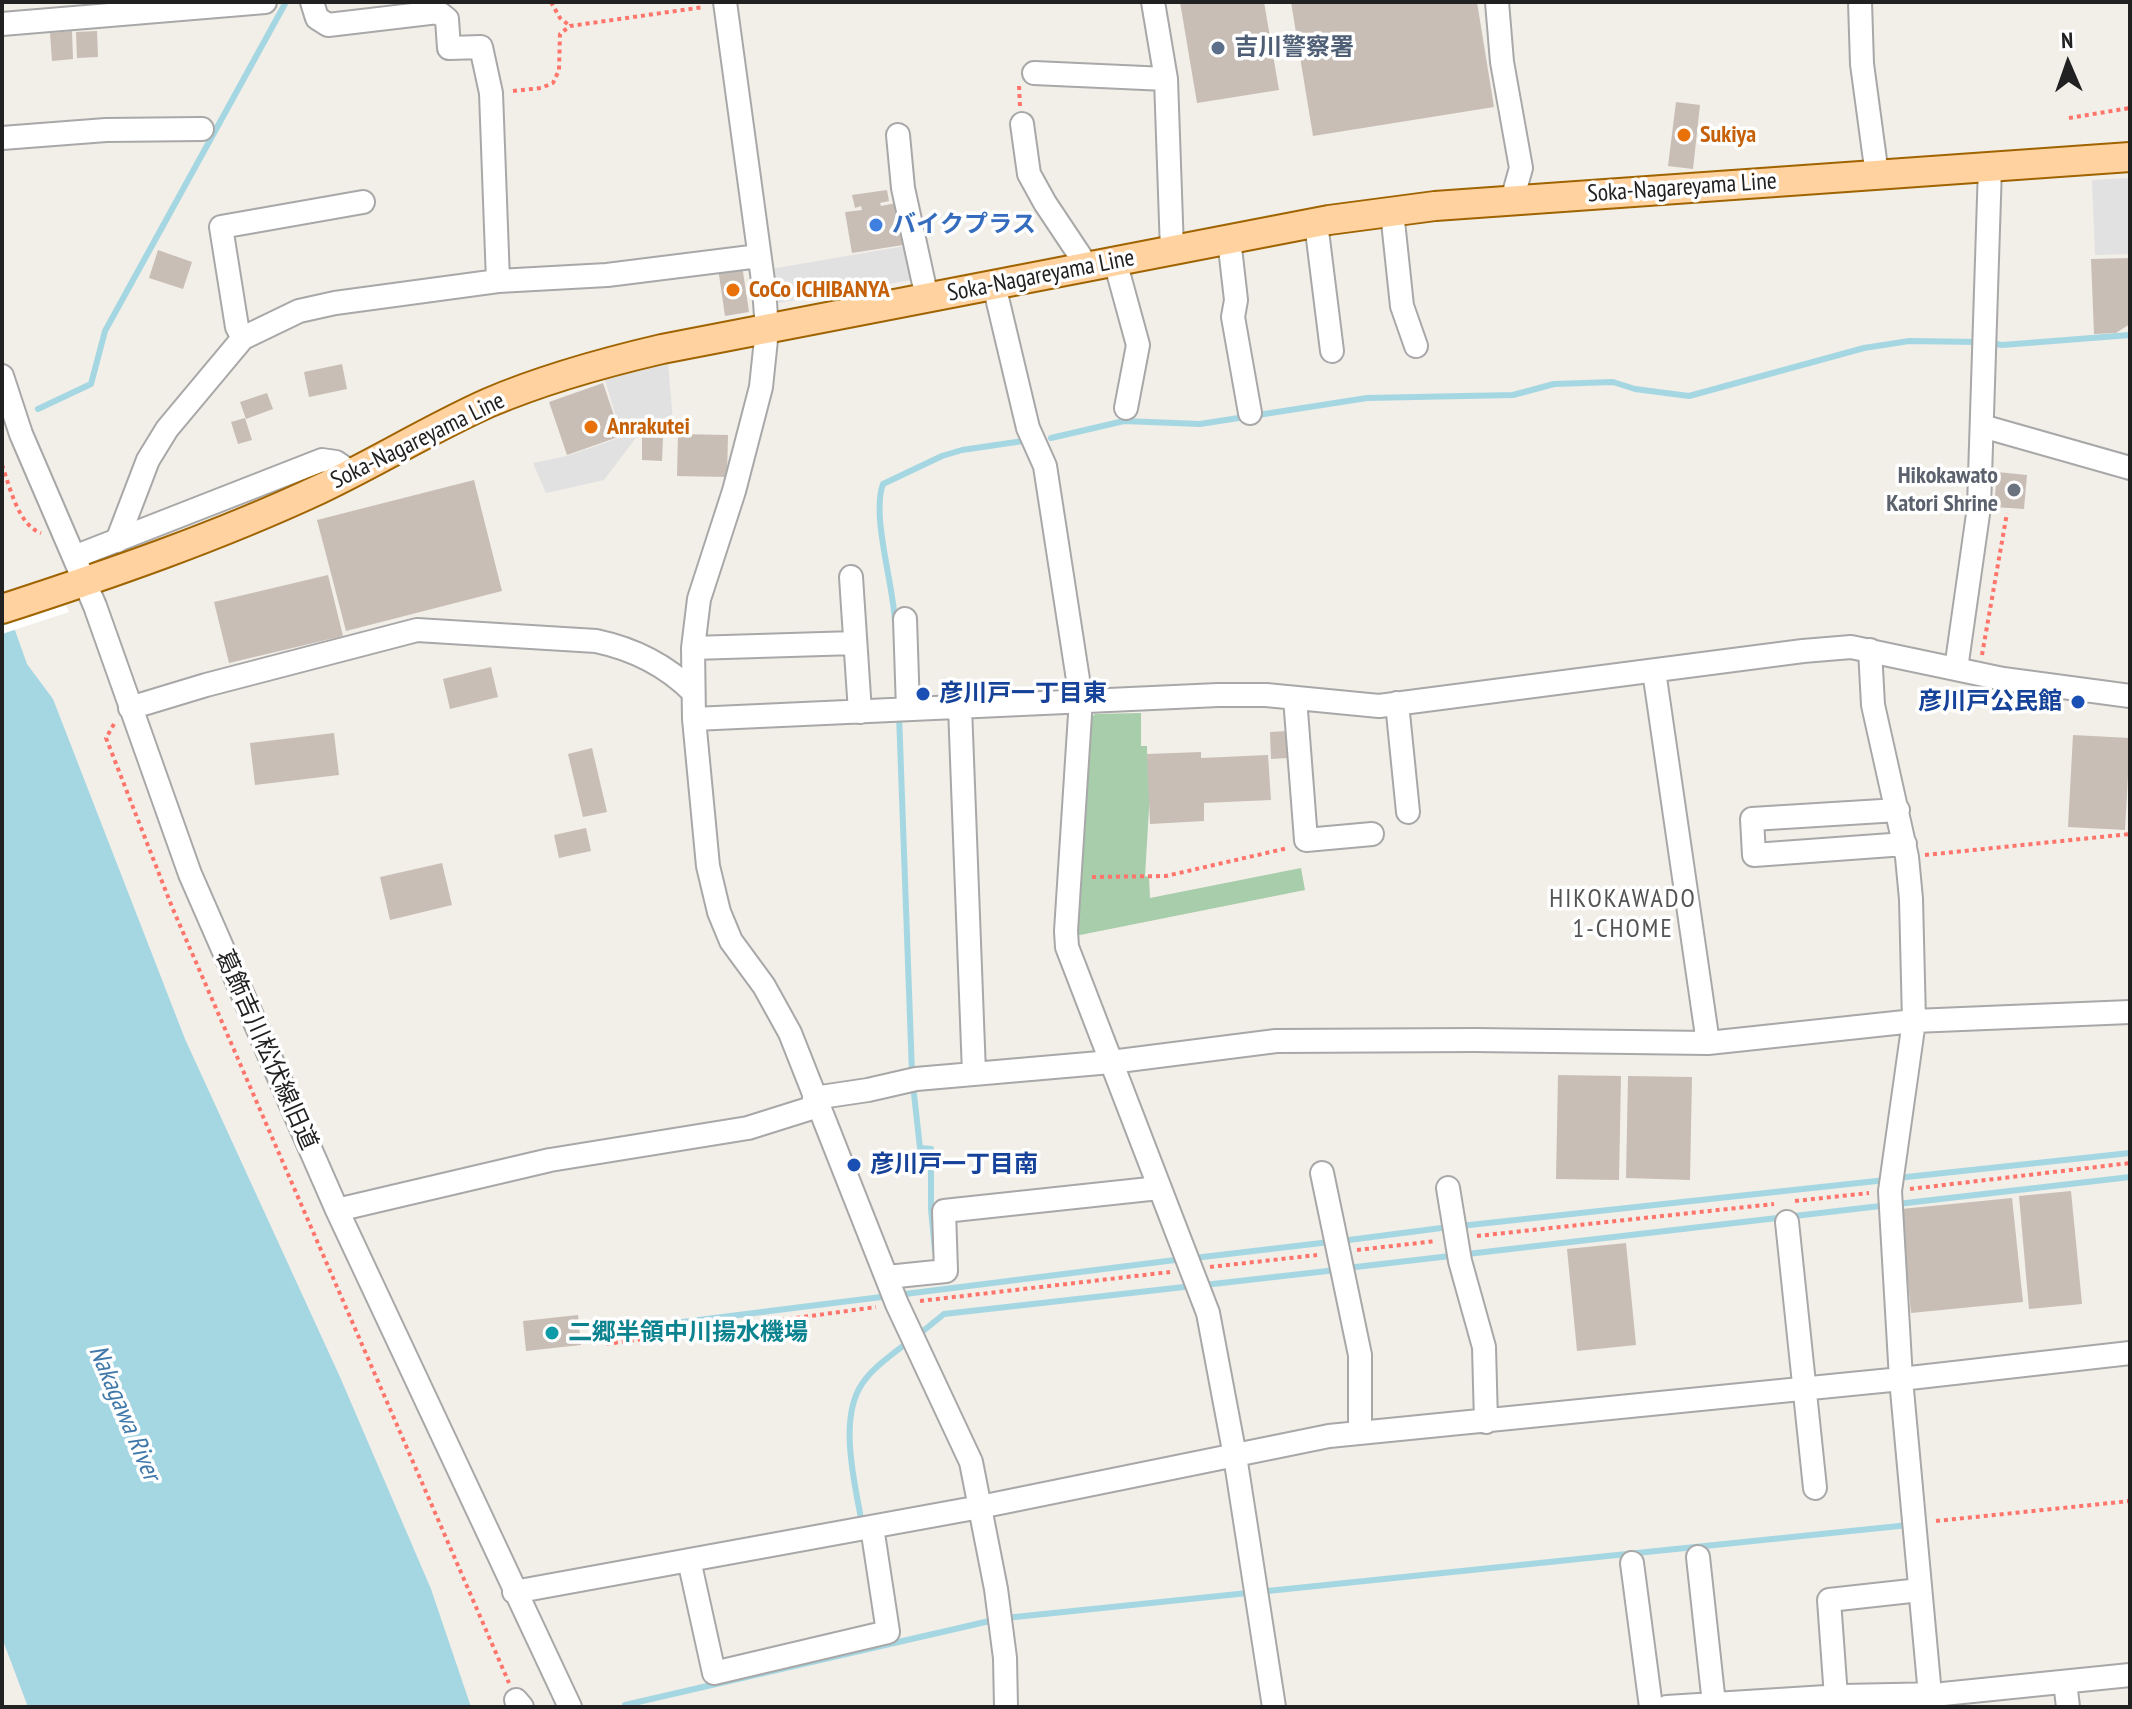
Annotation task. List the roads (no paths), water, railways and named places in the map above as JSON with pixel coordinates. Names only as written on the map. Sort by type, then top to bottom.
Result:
[{"type":"main road","name":"Soka-Nagareyama Line","points":[[2,609],[75,576],[218,534],[352,473],[447,423],[542,381],[602,363],[1087,266],[1316,223],[1392,212],[1512,200],[2130,157]]},
{"type":"street","points":[[2,24],[265,2]]},
{"type":"street","points":[[312,2],[317,18],[328,25],[438,12],[447,19],[449,48],[481,47],[491,93],[498,281]]},
{"type":"street","points":[[1153,2],[1166,79],[1172,250]]},
{"type":"street","points":[[1497,2],[1502,62],[1521,168],[1512,200]]},
{"type":"street","points":[[1860,2],[1862,64],[1877,175]]},
{"type":"street","points":[[725,3],[767,330],[761,387],[734,491],[699,599],[693,648],[694,719],[708,866],[719,912],[731,941],[764,986],[790,1033],[897,1304],[971,1462],[990,1557],[1005,1658],[1006,1707]]},
{"type":"street","points":[[1026,78],[1166,79]]},
{"type":"street","points":[[1022,124],[1029,174],[1087,266]]},
{"type":"street","points":[[2,138],[106,130],[202,129]]},
{"type":"street","points":[[898,135],[903,188],[927,298]]},
{"type":"street","points":[[1956,669],[1979,507],[1990,167]]},
{"type":"street","points":[[243,338],[237,327],[221,227],[363,202]]},
{"type":"street","points":[[1392,212],[1402,306],[1416,346]]},
{"type":"street","points":[[1316,223],[1332,351]]},
{"type":"street","points":[[1229,239],[1236,300],[1233,317],[1250,413]]},
{"type":"street","points":[[117,541],[148,460],[167,429],[243,338],[299,311],[335,303],[498,281],[607,275],[759,256]]},
{"type":"street","points":[[1115,261],[1138,345],[1126,408]]},
{"type":"street","points":[[994,285],[1028,428],[1045,466],[1081,699],[1067,947],[1208,1313],[1235,1456],[1274,1707]]},
{"type":"street","name":"葛飾吉川松伏線旧道","points":[[2,376],[124,713],[190,874],[337,1210],[570,1707]]},
{"type":"street","points":[[1982,426],[2130,468]]},
{"type":"street","points":[[75,576],[117,541],[322,460],[336,462],[352,473]]},
{"type":"street","points":[[851,577],[860,712]]},
{"type":"street","points":[[905,619],[908,709]]},
{"type":"street","points":[[124,713],[206,685],[417,630],[596,641],[614,645],[660,664],[693,692]]},
{"type":"street","points":[[693,648],[855,643]]},
{"type":"street","points":[[694,719],[1218,695],[1379,706],[1851,647],[1956,669],[2130,696]]},
{"type":"street","points":[[1870,650],[1873,705],[1906,851],[1914,966],[1914,1021],[1890,1191],[1901,1379],[1920,1590],[1934,1700]]},
{"type":"street","points":[[1654,671],[1708,1043]]},
{"type":"street","points":[[1295,698],[1306,840],[1372,834]]},
{"type":"street","points":[[1397,703],[1408,812]]},
{"type":"street","points":[[960,707],[974,1073]]},
{"type":"street","points":[[1898,810],[1752,819],[1754,855],[1906,851]]},
{"type":"street","points":[[337,1210],[550,1160],[748,1128],[816,1102],[916,1079],[1111,1062],[1276,1041],[1708,1043],[1914,1021],[2130,1012]]},
{"type":"street","points":[[1322,1173],[1360,1355],[1360,1433]]},
{"type":"street","points":[[887,1277],[946,1271],[944,1211],[1159,1188]]},
{"type":"street","points":[[1448,1188],[1456,1238],[1484,1347],[1486,1422]]},
{"type":"street","points":[[1787,1222],[1815,1488]]},
{"type":"street","points":[[514,1592],[980,1507],[1329,1436],[2130,1353]]},
{"type":"street","points":[[689,1560],[714,1673],[888,1632],[872,1527]]},
{"type":"street","points":[[1698,1557],[1714,1704]]},
{"type":"street","points":[[1632,1563],[1651,1707]]},
{"type":"street","points":[[1840,1700],[1829,1600],[1920,1590]]},
{"type":"street","points":[[1667,1707],[1840,1700],[1934,1700],[2130,1675]]},
{"type":"street","points":[[2065,1682],[2068,1707]]},
{"type":"water","name":"Nakagawa River","points":[[2,594],[27,664],[53,699],[185,1039],[340,1377],[431,1589],[471,1707],[28,1707],[2,1638]]},
{"type":"waterway","points":[[38,409],[91,384],[105,331],[286,2]]},
{"type":"waterway","points":[[1990,343],[2002,345],[2130,335]]},
{"type":"waterway","points":[[1051,438],[1124,421],[1200,424],[1367,398],[1513,395],[1554,384],[1613,382],[1635,389],[1689,396],[1864,348],[1909,341],[1979,342]]},
{"type":"waterway","points":[[895,623],[881,532],[880,498],[883,484],[942,456],[1023,441]]},
{"type":"waterway","points":[[899,714],[912,1074]]},
{"type":"waterway","points":[[913,1085],[920,1148],[931,1149],[935,1251]]},
{"type":"waterway","points":[[1897,1178],[2130,1153]]},
{"type":"waterway","points":[[1347,1268],[2130,1177]]},
{"type":"waterway","points":[[1460,1226],[1886,1180]]},
{"type":"waterway","points":[[1341,1241],[1449,1227]]},
{"type":"waterway","points":[[1194,1258],[1330,1242]]},
{"type":"waterway","points":[[619,1330],[1183,1259]]},
{"type":"waterway","points":[[1204,1285],[1336,1270]]},
{"type":"waterway","points":[[917,1336],[944,1314],[1193,1286]]},
{"type":"waterway","points":[[862,1524],[850,1452],[851,1415],[855,1398],[871,1372],[908,1342]]},
{"type":"waterway","points":[[1005,1618],[1909,1525]]},
{"type":"waterway","points":[[881,1646],[994,1620]]},
{"type":"waterway","points":[[625,1705],[881,1646],[880,1637]]},
{"type":"place","name":"吉川警察署","points":[[1218,48]]},
{"type":"place","name":"Sukiya","points":[[1684,135]]},
{"type":"place","name":"バイクプラス","points":[[876,225]]},
{"type":"place","name":"CoCo ICHIBANYA","points":[[733,290]]},
{"type":"place","name":"Anrakutei","points":[[591,427]]},
{"type":"place","name":"Hikokawato Katori Shrine","points":[[2014,490]]},
{"type":"place","name":"彦川戸一丁目東","points":[[923,694]]},
{"type":"place","name":"彦川戸公民館","points":[[2078,702]]},
{"type":"place","name":"彦川戸一丁目南","points":[[854,1165]]},
{"type":"place","name":"二郷半領中川揚水機場","points":[[552,1333]]},
{"type":"district","name":"HIKOKAWADO 1-CHOME","points":[[1623,915]]}]
